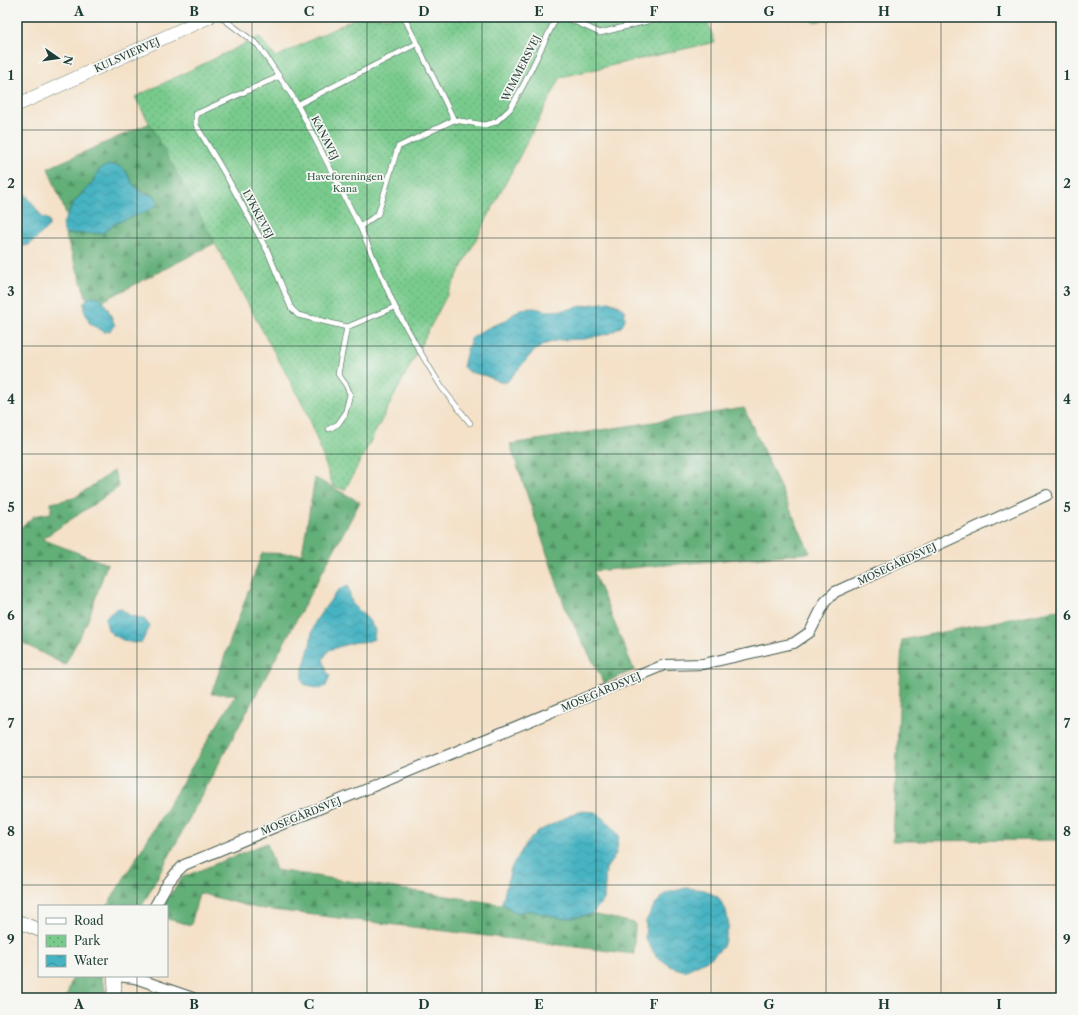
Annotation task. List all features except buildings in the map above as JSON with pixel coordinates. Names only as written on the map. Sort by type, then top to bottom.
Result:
[{"type":"street","name":"KULSVIERVEJ","points":[[19,100],[209,17]]},
{"type":"street","name":"MOSEGÅRDSVEJ","points":[[157,905],[174,873],[184,865],[664,665],[703,664],[794,643],[810,632],[824,602],[835,592],[1047,495]]},
{"type":"street","points":[[17,921],[38,930]]},
{"type":"street","points":[[112,998],[115,988],[115,977]]},
{"type":"street","points":[[125,977],[135,978],[192,998]]},
{"type":"lane","name":"KANAVEJ","points":[[221,17],[258,45],[280,76],[297,105],[360,227],[395,307],[442,388],[470,423]]},
{"type":"lane","points":[[360,227],[378,214],[398,147],[454,120],[404,17]]},
{"type":"lane","name":"WIMMERSVEJ","points":[[454,120],[485,125],[496,122],[506,113],[510,109],[524,84],[555,20],[564,17],[600,33],[663,17]]},
{"type":"lane","points":[[297,105],[416,44]]},
{"type":"lane","name":"LYKKEVEJ","points":[[280,76],[196,114],[196,125],[228,179],[268,252],[291,308],[298,315],[347,327]]},
{"type":"lane","points":[[329,429],[338,424],[345,414],[350,394],[346,385],[338,374],[347,327],[395,307]]},
{"type":"green space","name":"Haveforeningen Kana","points":[[358,17],[706,17],[715,42],[561,77],[345,490],[333,486],[308,414],[135,97],[259,37],[276,57]]},
{"type":"green space","points":[[810,17],[843,17],[813,22]]},
{"type":"green space","points":[[150,123],[215,243],[103,301],[99,297],[92,296],[87,299],[65,234],[103,233],[116,223],[142,213],[154,195],[136,188],[126,171],[97,173],[93,182],[75,201],[67,216],[48,168]]},
{"type":"green space","points":[[744,408],[810,553],[593,571],[634,670],[604,683],[566,610],[510,444]]},
{"type":"green space","points":[[114,471],[119,487],[42,539],[107,564],[88,620],[65,665],[17,640],[17,529],[19,529],[34,516],[51,513],[51,503],[74,498]]},
{"type":"green space","points":[[315,478],[360,502],[143,905],[108,905],[236,694],[211,694],[262,553],[302,554]]},
{"type":"green space","points":[[1061,609],[1061,840],[893,841],[902,640]]},
{"type":"green space","points":[[267,843],[276,870],[499,904],[502,903],[516,913],[529,910],[572,918],[592,914],[635,923],[634,954],[256,908],[199,893],[191,925],[168,919],[168,905],[163,905],[183,877]]},
{"type":"green space","points":[[73,977],[101,977],[106,992],[104,998],[66,998]]},
{"type":"water","points":[[108,165],[122,167],[137,189],[158,200],[155,207],[116,223],[103,233],[65,234],[62,225],[75,201],[93,182],[100,169]]},
{"type":"water","points":[[24,193],[42,217],[49,220],[49,226],[29,245],[17,247],[17,195]]},
{"type":"water","points":[[92,296],[99,297],[108,310],[115,326],[110,331],[105,332],[90,324],[84,310],[84,302]]},
{"type":"water","points":[[609,302],[618,305],[624,310],[625,319],[622,326],[611,333],[585,339],[559,340],[545,344],[533,352],[507,382],[500,382],[486,376],[469,372],[463,367],[471,339],[480,332],[505,321],[520,309],[534,308],[548,311],[565,310]]},
{"type":"water","points":[[348,586],[352,603],[368,619],[375,630],[374,639],[367,642],[355,642],[329,650],[323,659],[327,672],[330,675],[326,686],[320,689],[311,687],[304,684],[302,680],[303,669],[316,620],[338,590]]},
{"type":"water","points":[[120,608],[129,615],[144,619],[150,626],[142,642],[133,643],[123,640],[108,630],[105,618],[116,609]]},
{"type":"water","points":[[579,811],[595,812],[609,823],[619,836],[616,854],[606,869],[604,900],[592,914],[572,918],[559,918],[529,910],[516,913],[502,903],[511,868],[525,845],[537,832]]},
{"type":"water","points":[[686,888],[705,890],[718,897],[726,910],[729,926],[723,947],[711,958],[685,971],[672,967],[656,956],[645,938],[646,921],[655,904],[666,893]]}]
